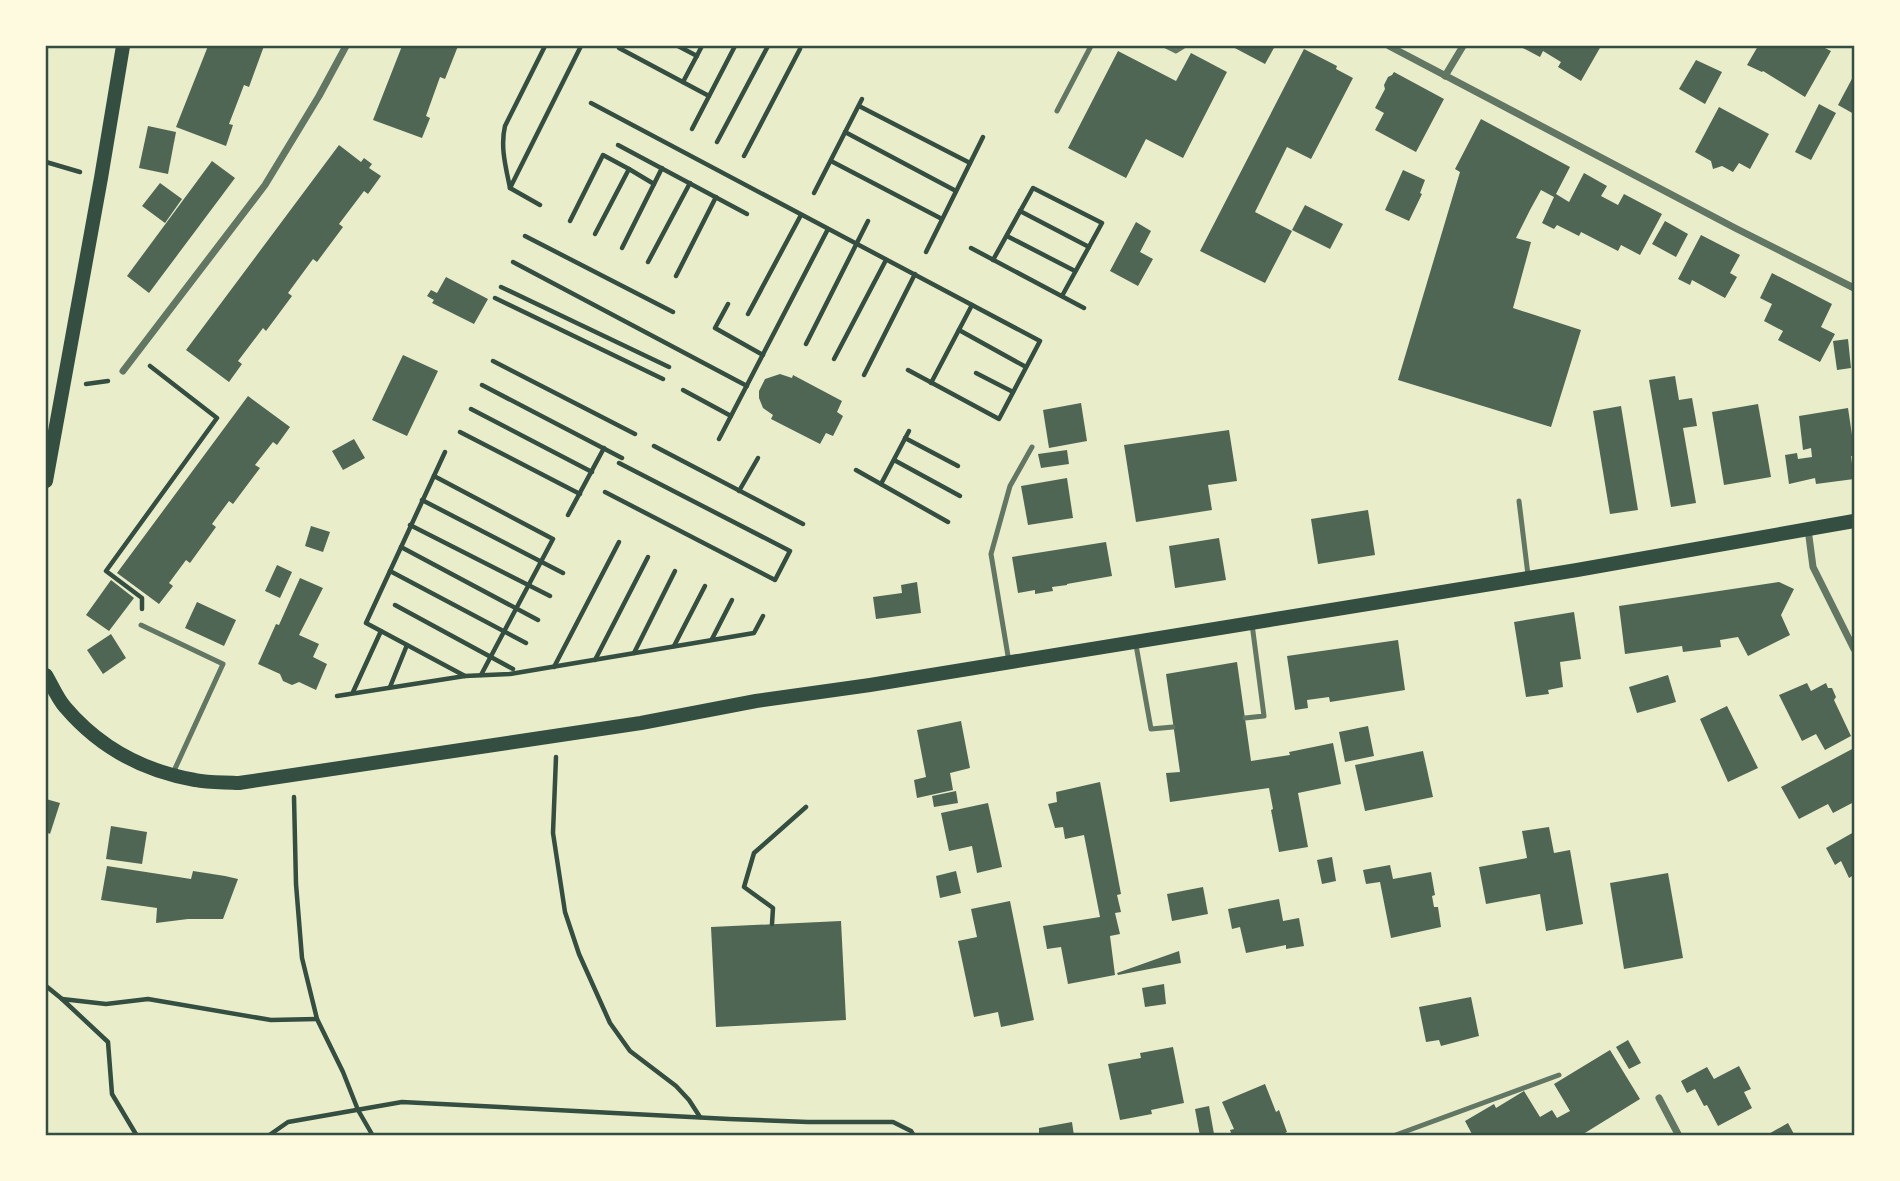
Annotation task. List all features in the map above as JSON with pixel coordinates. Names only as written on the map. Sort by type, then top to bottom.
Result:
[{"type":"main road","points":[[46,481],[102,178],[123,46]]},
{"type":"main road","points":[[46,675],[63,706],[96,738],[136,764],[198,781],[239,783],[641,723],[756,701],[1528,578],[1854,521]]},
{"type":"street","points":[[123,370],[265,185],[346,46]]},
{"type":"street","points":[[1389,46],[1854,288]]},
{"type":"street","points":[[1445,76],[1463,46]]},
{"type":"street","points":[[1808,529],[1813,567],[1854,649]]},
{"type":"street","points":[[1659,1098],[1679,1136]]},
{"type":"lane","points":[[1057,111],[1091,46]]},
{"type":"lane","points":[[1166,46],[1176,51],[1184,46]]},
{"type":"lane","points":[[1009,662],[991,554],[1010,486],[1032,447]]},
{"type":"lane","points":[[1519,501],[1528,578]]},
{"type":"lane","points":[[1245,718],[1264,716],[1252,622]]},
{"type":"lane","points":[[141,625],[223,664],[172,776]]},
{"type":"lane","points":[[1136,642],[1151,729],[1173,727]]},
{"type":"lane","points":[[1393,1136],[1559,1075]]},
{"type":"path","points":[[540,205],[510,188],[502,146],[505,126],[545,46]]},
{"type":"path","points":[[510,188],[581,46]]},
{"type":"path","points":[[678,46],[697,55]]},
{"type":"path","points":[[683,82],[702,46]]},
{"type":"path","points":[[692,129],[735,46]]},
{"type":"path","points":[[717,142],[768,46]]},
{"type":"path","points":[[619,48],[709,96]]},
{"type":"path","points":[[744,156],[800,49]]},
{"type":"path","points":[[814,193],[862,99]]},
{"type":"path","points":[[591,103],[1040,341],[999,419],[908,370]]},
{"type":"path","points":[[859,106],[970,163]]},
{"type":"path","points":[[845,132],[956,191]]},
{"type":"path","points":[[926,252],[983,137]]},
{"type":"path","points":[[618,145],[747,215]]},
{"type":"path","points":[[570,221],[603,155],[654,184]]},
{"type":"path","points":[[831,161],[942,219]]},
{"type":"path","points":[[46,162],[102,178]]},
{"type":"path","points":[[622,248],[662,168]]},
{"type":"path","points":[[595,234],[629,169]]},
{"type":"path","points":[[648,262],[690,183]]},
{"type":"path","points":[[993,260],[1033,188],[1102,223],[1062,296]]},
{"type":"path","points":[[676,276],[716,197]]},
{"type":"path","points":[[1020,211],[1088,247]]},
{"type":"path","points":[[748,314],[801,215]]},
{"type":"path","points":[[806,344],[868,221]]},
{"type":"path","points":[[719,439],[828,229]]},
{"type":"path","points":[[525,236],[673,312]]},
{"type":"path","points":[[1007,236],[1075,271]]},
{"type":"path","points":[[971,248],[1084,308]]},
{"type":"path","points":[[834,359],[886,260]]},
{"type":"path","points":[[513,262],[747,386]]},
{"type":"path","points":[[864,375],[915,274]]},
{"type":"path","points":[[500,287],[669,367]]},
{"type":"path","points":[[495,298],[663,379]]},
{"type":"path","points":[[728,303],[715,328],[763,355]]},
{"type":"path","points":[[931,383],[972,305]]},
{"type":"path","points":[[959,330],[1026,367]]},
{"type":"path","points":[[135,354],[217,418],[106,571],[142,598],[141,625]]},
{"type":"path","points":[[492,361],[635,434]]},
{"type":"path","points":[[63,388],[108,381],[123,370]]},
{"type":"path","points":[[976,373],[1013,392]]},
{"type":"path","points":[[482,385],[622,458]]},
{"type":"path","points":[[683,390],[731,416]]},
{"type":"path","points":[[471,409],[592,472]]},
{"type":"path","points":[[881,484],[909,431]]},
{"type":"path","points":[[460,432],[580,494]]},
{"type":"path","points":[[905,438],[958,466]]},
{"type":"path","points":[[654,446],[803,524]]},
{"type":"path","points":[[568,515],[604,448]]},
{"type":"path","points":[[445,452],[366,623],[465,676]]},
{"type":"path","points":[[739,491],[758,458]]},
{"type":"path","points":[[894,460],[960,496]]},
{"type":"path","points":[[605,492],[775,580],[790,551],[619,463]]},
{"type":"path","points":[[856,470],[948,522]]},
{"type":"path","points":[[434,476],[553,539],[481,676]]},
{"type":"path","points":[[422,500],[563,573]]},
{"type":"path","points":[[410,525],[550,596]]},
{"type":"path","points":[[554,667],[619,542]]},
{"type":"path","points":[[401,547],[538,620]]},
{"type":"path","points":[[595,660],[648,557]]},
{"type":"path","points":[[390,571],[526,643]]},
{"type":"path","points":[[634,653],[675,571]]},
{"type":"path","points":[[673,646],[705,586]]},
{"type":"path","points":[[712,640],[732,600]]},
{"type":"path","points":[[395,605],[513,669]]},
{"type":"path","points":[[337,696],[465,676],[510,674],[754,633],[764,616]]},
{"type":"path","points":[[353,693],[381,631]]},
{"type":"path","points":[[389,688],[407,645]]},
{"type":"path","points":[[558,735],[553,833],[565,912],[579,954],[610,1023],[630,1051],[676,1086],[700,1116]]},
{"type":"path","points":[[294,775],[297,897],[302,958],[317,1019],[358,1110],[373,1136]]},
{"type":"path","points":[[772,924],[772,908],[744,887],[754,853],[806,807]]},
{"type":"path","points":[[46,986],[108,1042],[112,1094],[137,1136]]},
{"type":"path","points":[[62,999],[106,1004],[148,999],[271,1020],[317,1019]]},
{"type":"path","points":[[268,1136],[288,1122],[402,1102],[808,1122],[893,1122],[911,1131],[914,1136]]},
{"type":"building","points":[[208,46],[264,46],[249,87],[244,85],[229,124],[233,125],[226,146],[176,127]]},
{"type":"building","points":[[402,46],[458,46],[445,79],[440,77],[426,116],[430,118],[422,138],[373,120]]},
{"type":"building","points":[[1231,46],[1275,46],[1265,64]]},
{"type":"building","points":[[1519,46],[1601,46],[1581,81],[1558,67],[1561,62],[1543,51],[1540,57]]},
{"type":"building","points":[[1758,46],[1821,46],[1831,51],[1805,97],[1763,71],[1747,65]]},
{"type":"building","points":[[1304,49],[1337,66],[1336,69],[1353,78],[1311,159],[1287,147],[1255,212],[1292,231],[1265,283],[1200,251]]},
{"type":"building","points":[[1118,51],[1176,81],[1191,53],[1227,72],[1183,158],[1146,139],[1126,178],[1068,148]]},
{"type":"building","points":[[1696,60],[1722,72],[1705,104],[1679,89]]},
{"type":"building","points":[[1394,72],[1444,99],[1416,152],[1375,130],[1384,113],[1375,108],[1388,77]]},
{"type":"building","points":[[1854,75],[1854,114],[1838,105]]},
{"type":"building","points":[[1819,104],[1836,113],[1811,160],[1795,152]]},
{"type":"building","points":[[1719,107],[1769,134],[1750,169],[1739,163],[1733,172],[1722,166],[1713,169],[1711,161],[1695,152]]},
{"type":"building","points":[[1481,119],[1570,167],[1556,194],[1569,202],[1584,173],[1607,186],[1601,196],[1618,205],[1624,194],[1662,214],[1640,255],[1621,245],[1618,251],[1581,232],[1579,236],[1557,225],[1554,229],[1542,223],[1554,197],[1541,190],[1530,210],[1516,238],[1531,242],[1513,308],[1581,330],[1551,427],[1398,380],[1460,172],[1455,169]]},
{"type":"building","points":[[148,126],[176,132],[168,174],[139,168]]},
{"type":"building","points":[[339,145],[361,162],[364,158],[372,164],[369,168],[381,176],[368,194],[364,191],[339,224],[343,227],[317,262],[313,259],[288,293],[292,296],[266,331],[263,328],[238,361],[242,364],[229,382],[186,350]]},
{"type":"building","points":[[212,161],[235,178],[149,293],[127,276]]},
{"type":"building","points":[[1403,170],[1425,180],[1420,193],[1422,194],[1409,221],[1385,210]]},
{"type":"building","points":[[160,183],[182,199],[165,223],[142,206]]},
{"type":"building","points":[[1305,205],[1343,224],[1330,249],[1292,230]]},
{"type":"building","points":[[1665,221],[1688,234],[1676,257],[1652,244]]},
{"type":"building","points":[[1136,222],[1151,231],[1140,252],[1153,259],[1138,286],[1110,271]]},
{"type":"building","points":[[1701,235],[1740,255],[1730,273],[1737,277],[1725,298],[1692,280],[1690,285],[1678,279]]},
{"type":"building","points":[[1772,273],[1832,304],[1821,327],[1835,334],[1820,362],[1778,340],[1783,331],[1764,321],[1772,304],[1760,298]]},
{"type":"building","points":[[446,277],[488,299],[474,324],[432,303],[434,300],[427,296],[431,290],[437,293]]},
{"type":"building","points":[[1848,339],[1851,368],[1837,370],[1833,341]]},
{"type":"building","points":[[403,355],[438,371],[407,436],[372,420]]},
{"type":"building","points":[[780,374],[792,378],[793,375],[842,401],[837,412],[843,416],[833,436],[826,433],[820,444],[771,419],[773,415],[763,408],[759,391],[765,379]]},
{"type":"building","points":[[1675,376],[1679,400],[1692,398],[1697,426],[1683,428],[1696,503],[1671,507],[1649,380]]},
{"type":"building","points":[[248,396],[290,427],[277,445],[273,442],[255,465],[260,468],[233,504],[229,501],[212,524],[216,527],[190,563],[186,560],[169,583],[173,586],[159,604],[117,573]]},
{"type":"building","points":[[1081,403],[1087,441],[1049,448],[1043,410]]},
{"type":"building","points":[[1758,404],[1771,477],[1724,485],[1712,412]]},
{"type":"building","points":[[1621,406],[1638,510],[1610,514],[1593,411]]},
{"type":"building","points":[[1848,408],[1854,435],[1854,456],[1851,456],[1854,479],[1816,484],[1815,478],[1789,484],[1785,455],[1797,453],[1798,459],[1812,457],[1811,448],[1803,450],[1799,416]]},
{"type":"building","points":[[1229,430],[1237,481],[1208,485],[1212,510],[1136,522],[1124,445]]},
{"type":"building","points":[[354,439],[365,458],[343,470],[332,451]]},
{"type":"building","points":[[1067,450],[1069,464],[1041,468],[1038,454]]},
{"type":"building","points":[[1067,478],[1073,518],[1028,525],[1021,486]]},
{"type":"building","points":[[1368,510],[1375,555],[1318,564],[1311,519]]},
{"type":"building","points":[[311,526],[330,532],[323,552],[305,546]]},
{"type":"building","points":[[1219,538],[1226,580],[1175,588],[1169,546]]},
{"type":"building","points":[[1106,542],[1112,576],[1052,587],[1053,591],[1018,593],[1012,557]]},
{"type":"building","points":[[277,565],[292,572],[280,598],[265,591]]},
{"type":"building","points":[[300,578],[323,588],[299,635],[319,644],[313,657],[327,664],[316,690],[299,682],[292,685],[283,681],[280,674],[258,664]]},
{"type":"building","points":[[111,580],[134,598],[109,631],[86,615]]},
{"type":"building","points":[[917,582],[921,613],[876,619],[873,597],[902,593],[901,585]]},
{"type":"building","points":[[1779,582],[1794,589],[1781,615],[1790,635],[1748,656],[1738,637],[1720,640],[1721,647],[1683,652],[1682,646],[1625,654],[1619,606]]},
{"type":"building","points":[[197,602],[236,620],[224,646],[185,628]]},
{"type":"building","points":[[1574,612],[1581,659],[1560,662],[1563,687],[1548,690],[1549,694],[1526,697],[1514,622]]},
{"type":"building","points":[[111,634],[126,658],[103,674],[87,650]]},
{"type":"building","points":[[1398,640],[1405,690],[1330,702],[1329,697],[1307,700],[1308,708],[1295,710],[1287,656]]},
{"type":"building","points":[[1237,662],[1251,761],[1290,755],[1289,752],[1333,743],[1341,784],[1298,793],[1308,847],[1279,852],[1269,788],[1170,802],[1166,773],[1180,772],[1166,674]]},
{"type":"building","points":[[1668,675],[1676,702],[1637,713],[1629,687]]},
{"type":"building","points":[[1807,683],[1811,691],[1826,683],[1828,688],[1832,688],[1836,697],[1834,700],[1851,736],[1825,750],[1816,734],[1802,741],[1779,695]]},
{"type":"building","points":[[1727,706],[1758,768],[1728,782],[1700,719]]},
{"type":"building","points":[[961,721],[970,768],[950,773],[953,790],[917,798],[914,780],[926,777],[917,730]]},
{"type":"building","points":[[1368,726],[1374,756],[1345,762],[1339,732]]},
{"type":"building","points":[[1854,748],[1854,802],[1833,813],[1828,804],[1799,819],[1781,787]]},
{"type":"building","points":[[1423,751],[1433,797],[1365,811],[1355,765]]},
{"type":"building","points":[[1100,782],[1121,894],[1117,895],[1121,912],[1115,913],[1120,934],[1110,936],[1115,975],[1068,984],[1061,947],[1047,949],[1043,926],[1100,917],[1084,835],[1065,839],[1063,827],[1055,828],[1048,804],[1057,802],[1056,792]]},
{"type":"building","points":[[956,791],[958,803],[934,807],[932,796]]},
{"type":"building","points":[[46,799],[60,803],[50,834],[46,832]]},
{"type":"building","points":[[988,803],[1002,867],[977,873],[972,846],[949,851],[941,813]]},
{"type":"building","points":[[111,826],[147,832],[142,864],[106,859]]},
{"type":"building","points":[[1549,827],[1554,853],[1570,850],[1583,924],[1546,931],[1540,894],[1486,904],[1479,867],[1527,858],[1522,831]]},
{"type":"building","points":[[1854,832],[1854,875],[1849,878],[1841,861],[1835,865],[1826,848]]},
{"type":"building","points":[[1332,857],[1336,881],[1322,884],[1317,860]]},
{"type":"building","points":[[1390,865],[1393,879],[1431,872],[1434,907],[1438,907],[1441,927],[1391,938],[1380,882],[1366,884],[1363,870]]},
{"type":"building","points":[[107,866],[191,879],[193,871],[238,879],[223,919],[156,923],[157,908],[101,900]]},
{"type":"building","points":[[956,871],[961,893],[940,898],[936,876]]},
{"type":"building","points":[[1668,873],[1683,958],[1624,969],[1610,883]]},
{"type":"building","points":[[1203,887],[1208,914],[1172,921],[1167,894]]},
{"type":"building","points":[[1279,899],[1283,921],[1299,918],[1304,946],[1286,949],[1286,945],[1246,953],[1240,927],[1232,929],[1228,909]]},
{"type":"building","points":[[1010,901],[1034,1020],[1001,1027],[998,1012],[974,1017],[958,941],[977,937],[971,909]]},
{"type":"building","points":[[841,921],[846,1020],[716,1027],[711,927]]},
{"type":"building","points":[[1179,951],[1181,963],[1118,975],[1117,973]]},
{"type":"building","points":[[1164,984],[1166,1004],[1145,1007],[1142,988]]},
{"type":"building","points":[[1471,997],[1479,1036],[1441,1046],[1439,1040],[1426,1042],[1419,1007]]},
{"type":"building","points":[[1628,1040],[1641,1063],[1629,1069],[1616,1047]]},
{"type":"building","points":[[1173,1047],[1184,1103],[1151,1110],[1152,1114],[1120,1120],[1108,1064],[1141,1058],[1140,1053]]},
{"type":"building","points":[[1610,1050],[1640,1099],[1580,1136],[1568,1136],[1566,1133],[1562,1136],[1473,1136],[1465,1121],[1494,1104],[1496,1108],[1524,1091],[1540,1117],[1552,1110],[1557,1118],[1570,1111],[1554,1084]]},
{"type":"building","points":[[1739,1066],[1751,1089],[1744,1092],[1752,1108],[1718,1126],[1695,1089],[1687,1093],[1681,1081],[1707,1067],[1714,1079]]},
{"type":"building","points":[[1265,1084],[1287,1132],[1279,1136],[1232,1136],[1230,1130],[1234,1129],[1222,1102]]},
{"type":"building","points":[[1209,1106],[1214,1134],[1200,1136],[1195,1109]]},
{"type":"building","points":[[1072,1122],[1074,1136],[1033,1136],[1039,1133],[1039,1128]]},
{"type":"building","points":[[1788,1123],[1795,1136],[1765,1136]]}]
